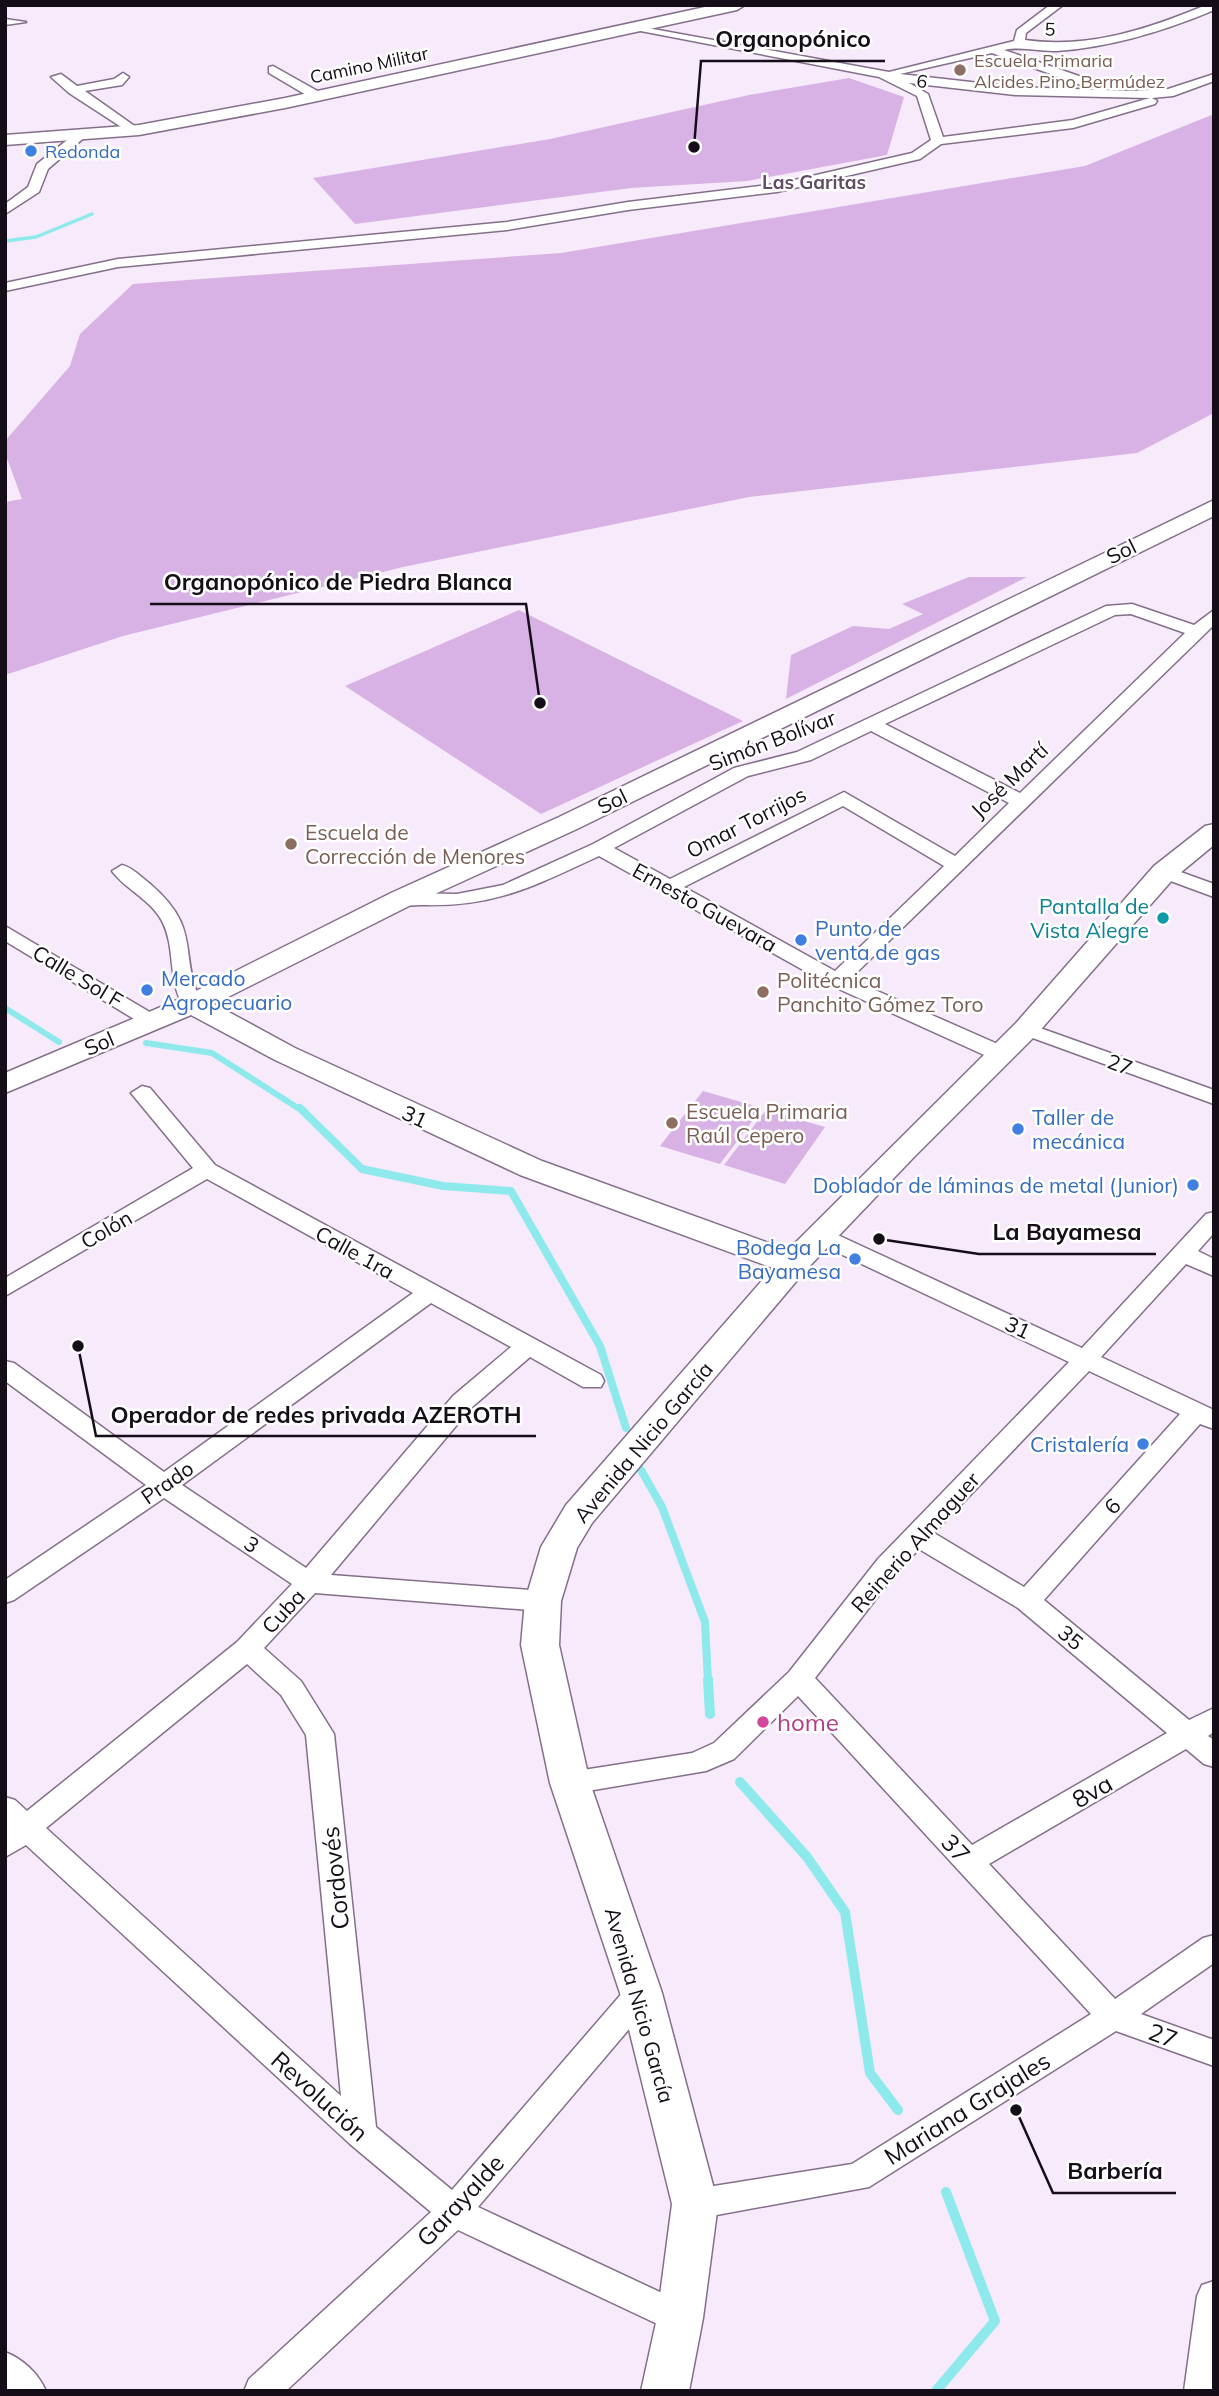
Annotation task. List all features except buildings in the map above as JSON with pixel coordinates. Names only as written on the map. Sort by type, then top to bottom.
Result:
[{"type":"street","name":"Camino Militar","points":[[5,140],[132,130],[317,96],[737,5]]},
{"type":"street","points":[[1019,43],[1021,32],[1058,5]]},
{"type":"street","name":"5","points":[[883,75],[996,51],[1019,43],[1055,48],[1115,39],[1160,28],[1214,6]]},
{"type":"street","points":[[5,22],[20,22]]},
{"type":"street","name":"6","points":[[631,28],[883,75],[1015,91],[1118,95],[1169,93],[1214,77]]},
{"type":"street","points":[[996,51],[1118,95]]},
{"type":"street","points":[[273,70],[317,96]]},
{"type":"street","points":[[883,75],[922,94],[938,141]]},
{"type":"street","points":[[57,77],[132,130]]},
{"type":"street","points":[[73,90],[118,82],[122,77]]},
{"type":"street","points":[[5,287],[118,262],[507,226],[628,206],[777,188],[916,156],[938,141],[1046,128],[1132,109],[1169,93]]},
{"type":"street","points":[[5,210],[34,189],[42,167],[80,136]]},
{"type":"street","name":"Sol","points":[[5,1084],[192,1004],[401,899],[568,823],[1214,507]]},
{"type":"street","name":"Simón Bolívar","points":[[401,899],[457,900],[509,890],[600,848],[741,772],[804,757],[1112,610],[1132,609],[1196,631]]},
{"type":"street","name":"José Martí","points":[[837,981],[1214,615]]},
{"type":"street","points":[[871,724],[1020,802]]},
{"type":"street","name":"Omar Torrijos","points":[[669,887],[844,798],[955,864]]},
{"type":"street","name":"Avenida Nicio García","points":[[665,2391],[680,2318],[695,2204],[641,1993],[570,1783],[540,1645],[543,1601],[559,1546],[579,1514],[794,1264],[1026,1029],[1164,872],[1214,832]]},
{"type":"street","name":"Ernesto Guevara","points":[[600,848],[837,981],[1001,1054]]},
{"type":"street","points":[[122,871],[166,913],[176,929],[183,989],[192,1004]]},
{"type":"street","points":[[1164,872],[1214,891]]},
{"type":"street","name":"Calle Sol F","points":[[5,932],[151,1021]]},
{"type":"street","name":"31","points":[[192,1004],[285,1054],[519,1162],[794,1264]]},
{"type":"street","name":"27","points":[[1026,1029],[1214,1098]]},
{"type":"street","name":"Calle 1ra","points":[[142,1093],[207,1170],[592,1381]]},
{"type":"street","name":"Colón","points":[[5,1288],[207,1170]]},
{"type":"street","name":"Reinerio Almaguer","points":[[570,1783],[710,1758],[724,1751],[799,1679],[887,1566],[1086,1359],[1214,1219]]},
{"type":"street","name":"31","points":[[821,1236],[1205,1416]]},
{"type":"street","points":[[1183,1253],[1214,1268]]},
{"type":"street","name":"Prado","points":[[5,1593],[164,1485],[429,1293]]},
{"type":"street","name":"Cuba","points":[[12,1827],[247,1649],[309,1583],[461,1402],[528,1346]]},
{"type":"street","name":"3","points":[[5,1369],[164,1485],[309,1583],[543,1601]]},
{"type":"street","name":"6","points":[[1027,1601],[1205,1416]]},
{"type":"street","name":"35","points":[[917,1535],[1027,1601],[1214,1756]]},
{"type":"street","name":"Cordovés","points":[[247,1649],[291,1688],[320,1734],[361,2134]]},
{"type":"street","name":"37","points":[[799,1679],[1113,2017]]},
{"type":"street","name":"8va","points":[[969,1861],[1214,1719]]},
{"type":"street","name":"Revolución","points":[[12,1827],[361,2134],[454,2212],[680,2318]]},
{"type":"street","name":"Mariana Grajales","points":[[695,2204],[858,2177],[1113,2017],[1214,1947]]},
{"type":"street","name":"Garayalde","points":[[261,2391],[454,2212],[641,1993]]},
{"type":"street","name":"27","points":[[1113,2017],[1214,2053]]},
{"type":"street","points":[[1201,2391],[1213,2316]]},
{"type":"street","points":[[5,2368],[29,2391]]},
{"type":"shaded area","points":[[849,78],[904,97],[887,155],[747,181],[631,188],[355,224],[313,178],[550,139],[749,95]]},
{"type":"shaded area","points":[[1214,114],[1214,413],[1137,453],[749,497],[403,567],[123,636],[5,675],[5,502],[22,499],[5,453],[5,441],[70,366],[80,334],[133,284],[561,253],[1085,166]]},
{"type":"shaded area","points":[[969,577],[1027,577],[786,699],[791,655],[853,626],[889,629],[923,614],[902,604]]},
{"type":"shaded area","points":[[519,610],[743,721],[541,814],[345,686]]},
{"type":"shaded area","points":[[703,1091],[762,1108],[720,1164],[660,1146]]},
{"type":"shaded area","points":[[766,1110],[825,1127],[785,1184],[724,1165]]},
{"type":"waterway","points":[[5,241],[36,237],[92,214]]},
{"type":"waterway","points":[[5,1008],[59,1042]]},
{"type":"waterway","points":[[146,1043],[212,1053],[301,1110]]},
{"type":"waterway","points":[[300,1108],[362,1169],[443,1186],[511,1191],[600,1346],[626,1428]]},
{"type":"waterway","points":[[641,1470],[662,1507],[705,1622],[708,1681]]},
{"type":"waterway","points":[[708,1679],[710,1714]]},
{"type":"waterway","points":[[740,1782],[807,1857],[845,1912],[870,2073],[898,2110]]},
{"type":"waterway","points":[[936,2391],[995,2321],[946,2192]]},
{"type":"place","name":"Escuela Primaria Alcides Pino Bermúdez","points":[[960,70]]},
{"type":"place","name":"Organopónico","points":[[694,147]]},
{"type":"place","name":"Redonda","points":[[31,151]]},
{"type":"place","name":"Organopónico de Piedra Blanca","points":[[540,703]]},
{"type":"place","name":"Escuela de Corrección de Menores","points":[[291,844]]},
{"type":"place","name":"Pantalla de Vista Alegre","points":[[1163,918]]},
{"type":"place","name":"Punto de venta de gas","points":[[801,940]]},
{"type":"place","name":"Mercado Agropecuario","points":[[147,990]]},
{"type":"place","name":"Politécnica Panchito Gómez Toro","points":[[763,992]]},
{"type":"place","name":"Escuela Primaria Raúl Cepero","points":[[672,1123]]},
{"type":"place","name":"Taller de mecánica","points":[[1018,1129]]},
{"type":"place","name":"Doblador de láminas de metal (Junior)","points":[[1193,1185]]},
{"type":"place","name":"La Bayamesa","points":[[879,1239]]},
{"type":"place","name":"Bodega La Bayamesa","points":[[855,1259]]},
{"type":"place","name":"Operador de redes privada AZEROTH","points":[[78,1346]]},
{"type":"place","name":"Cristalería","points":[[1143,1444]]},
{"type":"place","name":"home","points":[[763,1722]]},
{"type":"place","name":"Barbería","points":[[1016,2110]]},
{"type":"district","name":"Las Garitas","points":[[814,182]]}]
